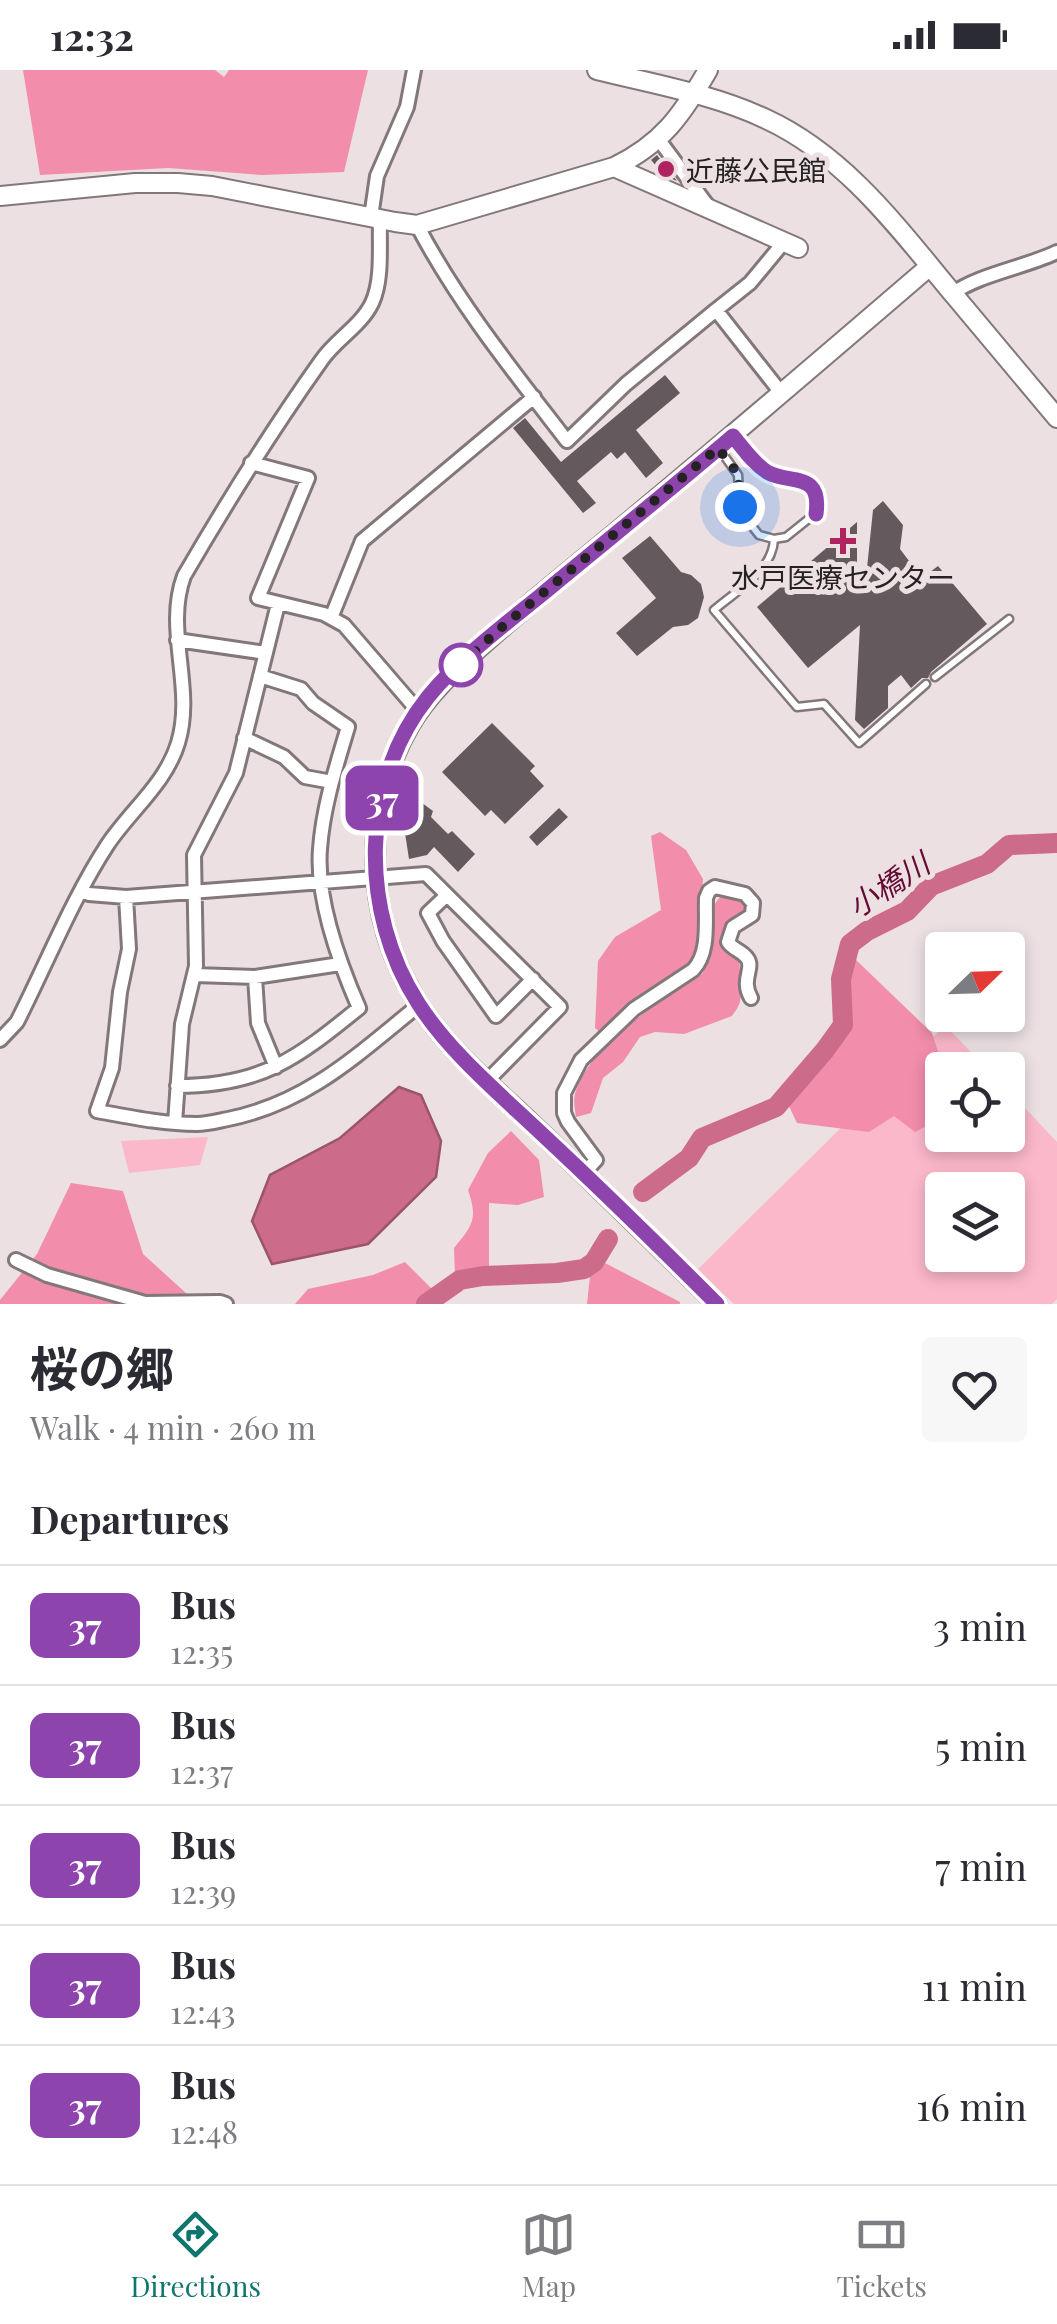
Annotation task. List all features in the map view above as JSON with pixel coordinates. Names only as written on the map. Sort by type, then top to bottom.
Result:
[{"type":"street","points":[[2,1037],[18,1022],[110,841],[152,790],[178,744],[184,708],[177,640],[178,594],[184,576],[252,463],[331,347],[370,308],[377,280],[377,176],[407,107],[414,70]]},
{"type":"street","points":[[597,70],[693,94],[765,118],[818,149],[876,203],[1057,418]]},
{"type":"street","points":[[0,196],[135,183],[178,183],[417,225],[614,167],[638,155],[672,126],[708,70]]},
{"type":"street","points":[[659,140],[712,210]]},
{"type":"street","points":[[417,225],[446,278],[567,441],[626,384],[750,284],[791,245],[614,167]]},
{"type":"street","points":[[952,294],[970,282],[1057,252]]},
{"type":"street","points":[[713,1303],[487,1081],[419,1005],[388,941],[375,879],[384,791],[407,728],[448,676],[930,266]]},
{"type":"street","points":[[716,310],[782,394]]},
{"type":"street","points":[[331,618],[362,541],[534,398]]},
{"type":"street","points":[[252,463],[308,478],[258,598],[324,614],[344,625],[418,710]]},
{"type":"street","points":[[176,1123],[182,1024],[194,975],[194,855],[236,773],[278,604]]},
{"type":"street","points":[[177,640],[266,653]]},
{"type":"street","points":[[177,1086],[248,1078],[276,1067],[312,1046],[358,1008],[326,914],[320,851],[332,782],[348,727],[300,689],[260,676]]},
{"type":"street","points":[[244,738],[284,757],[305,776],[332,782]]},
{"type":"street","points":[[82,891],[126,897],[426,874],[560,1006],[487,1081]]},
{"type":"street","points":[[584,1174],[596,1160],[568,1122],[564,1092],[589,1050],[634,1008],[700,963],[706,898],[715,888],[746,894],[753,903],[752,915],[733,926],[728,942],[750,963],[744,984],[750,998]]},
{"type":"street","points":[[448,895],[428,914],[496,1016],[533,979]]},
{"type":"street","points":[[126,897],[129,949],[112,1068],[97,1110],[158,1122],[201,1124],[254,1113],[328,1078],[419,1005]]},
{"type":"street","points":[[194,975],[255,976],[340,964]]},
{"type":"street","points":[[255,976],[258,1022],[276,1067]]},
{"type":"street","points":[[16,1260],[47,1275],[146,1303],[226,1304]]},
{"type":"lane","points":[[725,442],[772,475],[801,480],[814,493],[816,514],[786,538],[759,535],[740,507],[738,474],[725,442]]},
{"type":"lane","points":[[774,539],[767,564],[714,610],[797,707],[824,704],[859,743],[926,684]]},
{"type":"lane","points":[[936,677],[1009,618]]},
{"type":"shaded area","points":[[23,70],[215,70],[224,77],[229,70],[368,70],[344,172],[262,175],[168,168],[40,175]]},
{"type":"shaded area","points":[[660,832],[686,850],[703,879],[697,950],[690,964],[628,1006],[602,1034],[595,1028],[598,961],[615,937],[661,910],[651,836]]},
{"type":"shaded area","points":[[720,897],[742,901],[748,907],[722,935],[724,948],[739,959],[741,993],[737,1009],[732,1016],[684,1034],[655,1032],[640,1037],[623,1062],[603,1078],[591,1113],[576,1117],[575,1094],[595,1058],[629,1025],[703,973],[713,906]]},
{"type":"shaded area","points":[[854,958],[925,1026],[925,1032],[932,1033],[938,1052],[925,1052],[925,1127],[915,1132],[894,1116],[869,1132],[797,1123],[788,1104],[845,1031],[846,994]]},
{"type":"shaded area","points":[[938,1032],[952,1032],[971,1052],[925,1052],[925,1152],[1025,1152],[1025,1108],[1057,1142],[1057,1299],[1052,1304],[734,1304],[698,1269]]},
{"type":"shaded area","points":[[399,1087],[421,1095],[441,1141],[436,1177],[368,1244],[272,1264],[252,1221],[270,1175],[340,1138]]},
{"type":"shaded area","points":[[511,1131],[539,1160],[544,1197],[518,1205],[489,1203],[489,1266],[455,1275],[454,1248],[473,1215],[468,1190],[488,1153]]},
{"type":"shaded area","points":[[208,1137],[200,1165],[129,1173],[121,1141]]},
{"type":"shaded area","points":[[71,1183],[123,1191],[143,1254],[198,1304],[0,1304],[37,1254]]},
{"type":"shaded area","points":[[405,1262],[432,1289],[417,1304],[295,1304],[308,1289],[373,1275]]},
{"type":"shaded area","points":[[603,1262],[680,1304],[587,1304],[590,1276]]},
{"type":"building","points":[[657,155],[677,181],[665,176],[651,160]]},
{"type":"building","points":[[665,375],[680,393],[636,430],[663,463],[646,478],[625,452],[617,459],[611,452],[577,481],[596,503],[583,513],[513,428],[525,418],[561,462]]},
{"type":"building","points":[[883,501],[903,525],[900,549],[922,578],[938,566],[987,624],[928,678],[922,678],[911,688],[901,675],[888,686],[888,708],[864,729],[855,720],[860,625],[808,668],[757,607],[857,522],[857,568],[867,568],[873,510]]},
{"type":"building","points":[[650,536],[681,572],[701,584],[704,597],[698,618],[688,625],[673,627],[637,656],[616,633],[656,598],[622,558]]},
{"type":"building","points":[[492,723],[535,766],[530,771],[544,786],[505,824],[491,810],[485,816],[442,772]]},
{"type":"building","points":[[418,800],[433,811],[431,817],[448,834],[452,831],[475,854],[458,872],[434,847],[427,855],[409,859],[405,833]]},
{"type":"building","points":[[559,808],[568,817],[537,846],[529,837]]},
{"type":"waterway","name":"小橋川","points":[[643,1192],[689,1158],[702,1138],[776,1107],[825,1050],[843,1025],[841,979],[850,944],[907,911],[931,886],[987,864],[1009,845],[1057,843]]},
{"type":"waterway","name":"小橋川","points":[[426,1304],[460,1280],[584,1269],[594,1262],[608,1239]]},
{"type":"bus line","name":"37","points":[[717,1304],[487,1081],[426,1015],[404,980],[382,924],[375,879],[379,814],[407,728],[430,695],[501,628],[733,436],[755,463],[772,475],[801,480],[811,488],[816,514]]},
{"type":"place","name":"近藤公民館","points":[[666,169]]},
{"type":"place","name":"水戸医療センター","points":[[843,541]]},
{"type":"route","points":[[461,665],[448,676],[718,448],[738,474],[740,507]]}]
